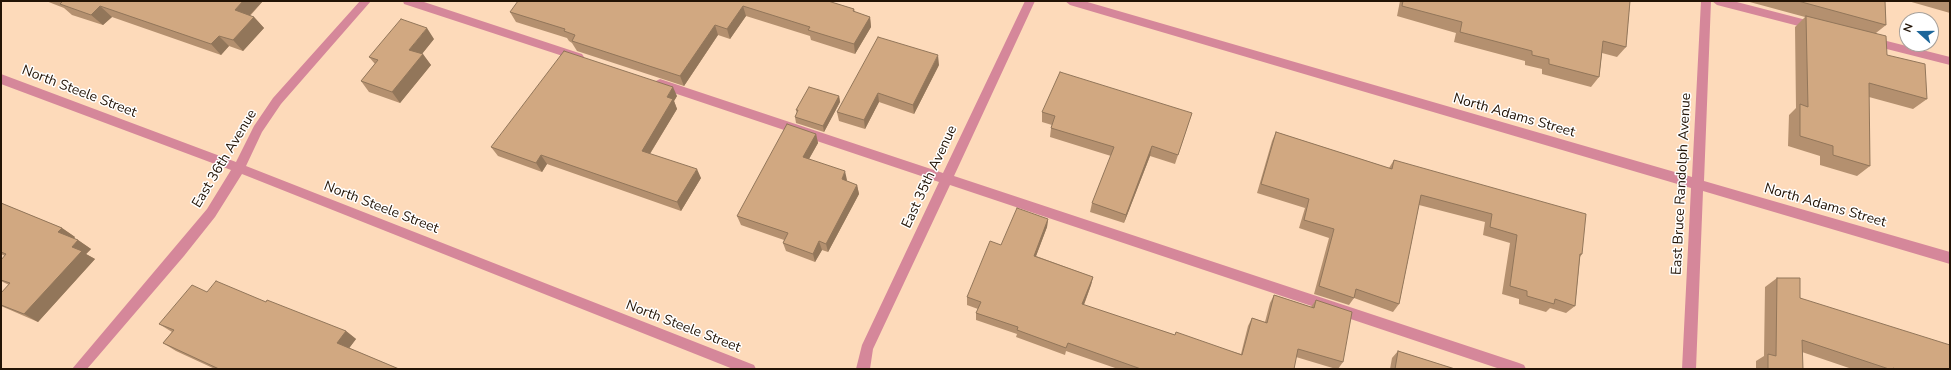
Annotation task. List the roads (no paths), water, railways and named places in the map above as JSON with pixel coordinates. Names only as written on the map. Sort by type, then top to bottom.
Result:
[{"type":"street","name":"East 36th Avenue","points":[[79,369],[207,219],[239,168],[258,129],[277,101],[366,1]]},
{"type":"street","points":[[408,1],[590,61]]},
{"type":"street","name":"East 35th Avenue","points":[[863,369],[867,349],[1030,1]]},
{"type":"street","name":"North Adams Street","points":[[1070,1],[1697,186],[1950,258]]},
{"type":"street","name":"East Bruce Randolph Avenue","points":[[1689,369],[1706,1]]},
{"type":"street","points":[[1717,1],[1822,28]]},
{"type":"street","points":[[1860,38],[1950,61]]},
{"type":"street","name":"North Steele Street","points":[[1,79],[239,168],[749,369]]},
{"type":"street","points":[[651,81],[1518,369]]}]
